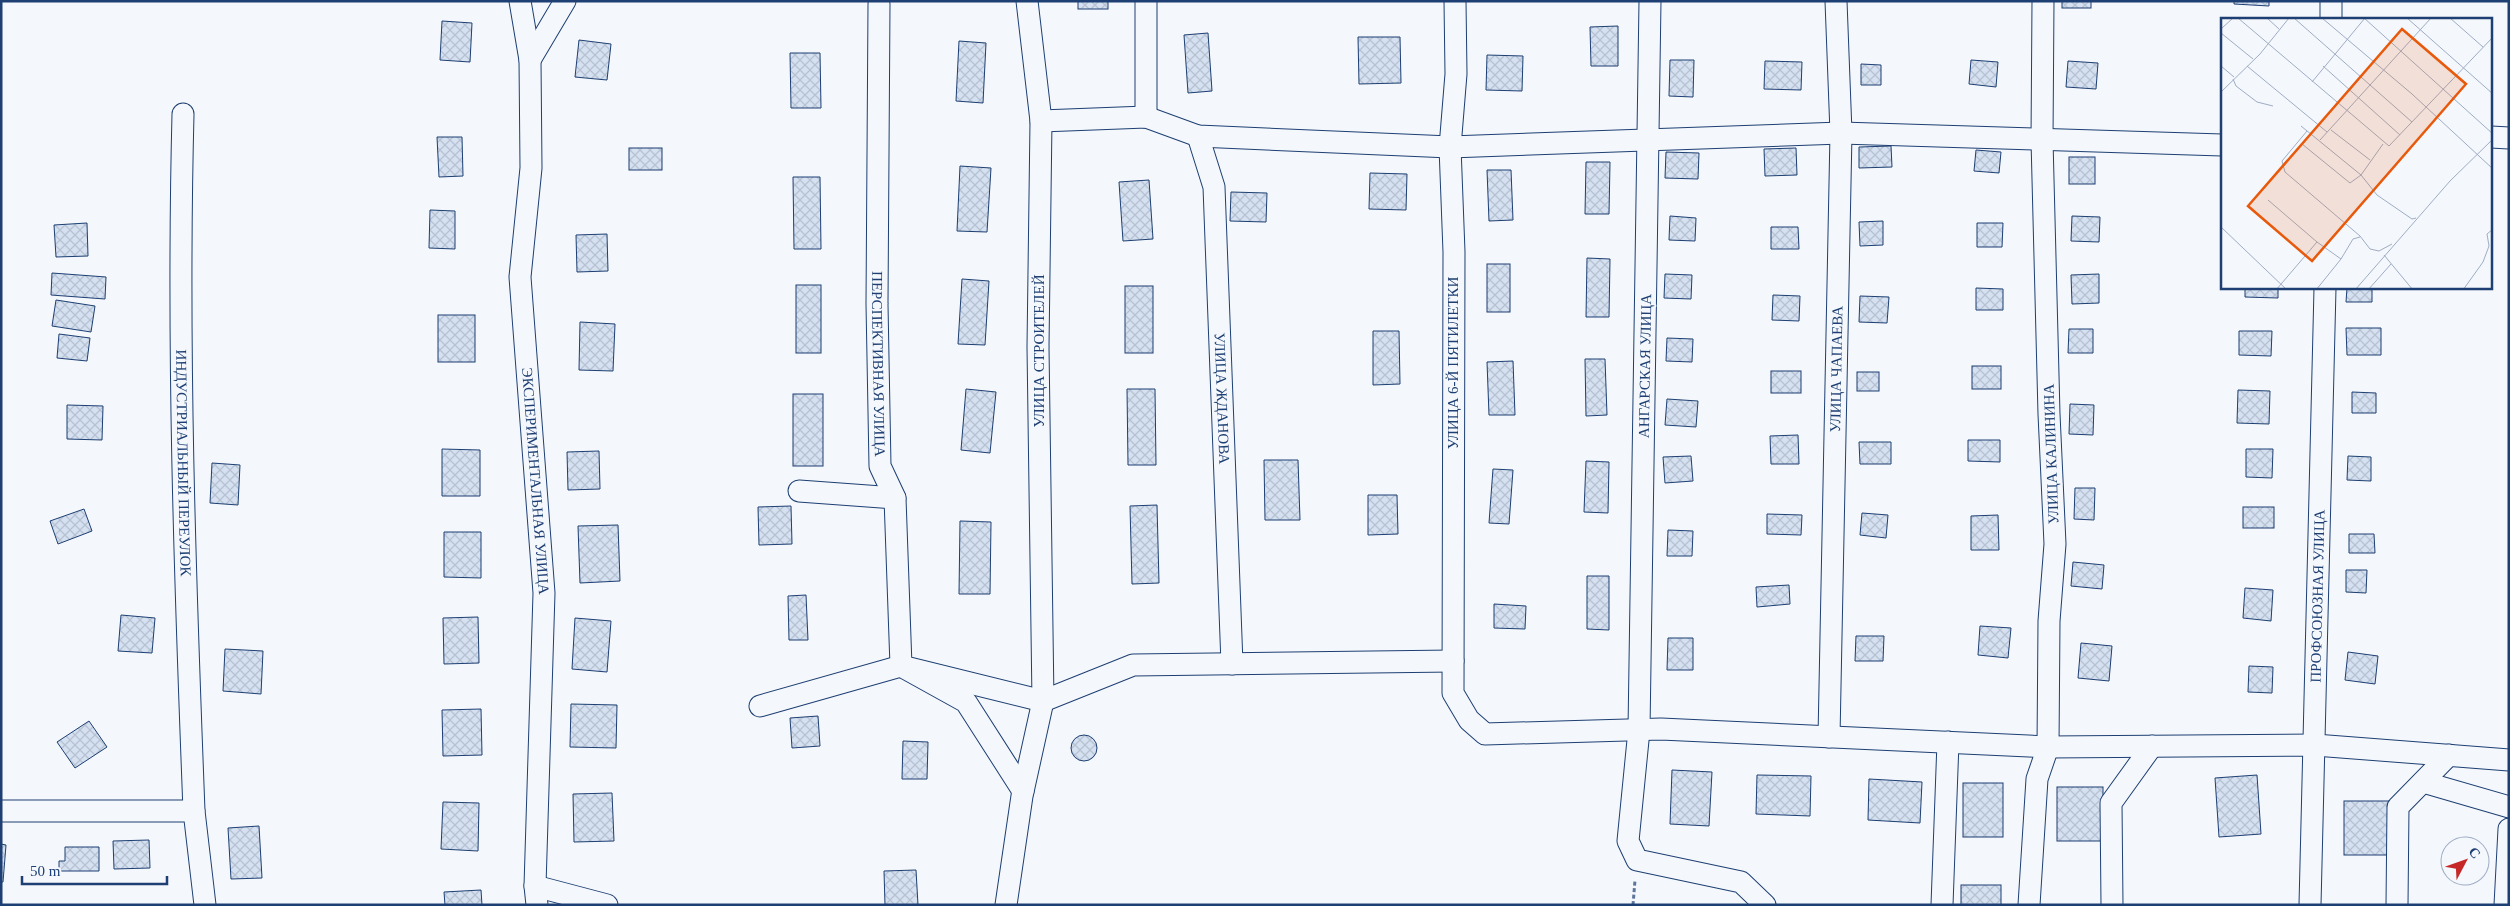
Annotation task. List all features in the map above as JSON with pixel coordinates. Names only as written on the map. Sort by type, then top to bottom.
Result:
[{"type":"street","name":"ЭКСПЕРИМЕНТАЛЬНАЯ УЛИЦА","points":[[520,1],[530,60],[531,168],[520,277],[544,593],[536,896]]},
{"type":"street","points":[[530,60],[565,1]]},
{"type":"street","name":"УЛИЦА СТРОИТЕЛЕЙ","points":[[1006,905],[1023,790],[1043,700],[1038,347],[1041,121],[1027,1]]},
{"type":"street","points":[[1146,1],[1146,117]]},
{"type":"street","name":"УЛИЦА 6-Й ПЯТИЛЕТКИ","points":[[1455,1],[1456,74],[1450,147],[1454,252],[1453,693],[1469,720],[1485,734],[1639,730]]},
{"type":"street","name":"АНГАРСКАЯ УЛИЦА","points":[[1650,1],[1639,730],[1628,840],[1637,860],[1741,882],[1765,905]]},
{"type":"street","name":"УЛИЦА ЧАПАЕВА","points":[[1829,737],[1841,133],[1836,1]]},
{"type":"street","name":"УЛИЦА КАЛИНИНА","points":[[2029,905],[2037,779],[2048,747],[2049,621],[2055,544],[2050,460],[2042,140],[2043,1]]},
{"type":"street","points":[[2330,18],[2331,1]]},
{"type":"street","name":"ПЕРСПЕКТИВНАЯ УЛИЦА","points":[[879,4],[877,304],[880,466],[895,498],[902,666]]},
{"type":"street","name":"ИНДУСТРИАЛЬНЫЙ ПЕРЕУЛОК","points":[[182,114],[180,249],[182,519],[194,811],[206,905]]},
{"type":"street","points":[[1041,121],[1146,117],[1198,136],[1450,147],[1841,133],[2221,145]]},
{"type":"street","name":"УЛИЦА ЖДАНОВА","points":[[1198,136],[1214,187],[1232,664]]},
{"type":"street","points":[[2492,137],[2509,138]]},
{"type":"street","name":"ПРОФСОЮЗНАЯ УЛИЦА","points":[[2310,905],[2326,289]]},
{"type":"street","points":[[799,491],[895,498]]},
{"type":"street","points":[[760,706],[902,666],[1043,700],[1133,665],[1453,661]]},
{"type":"street","points":[[902,666],[966,702],[1023,790]]},
{"type":"street","points":[[1639,730],[2048,747],[2315,745],[2509,760]]},
{"type":"street","points":[[1942,905],[1948,742]]},
{"type":"street","points":[[2112,905],[2111,803],[2152,746]]},
{"type":"street","points":[[2397,905],[2398,808],[2449,755]]},
{"type":"street","points":[[2423,782],[2509,807]]},
{"type":"street","points":[[1,811],[194,811]]},
{"type":"street","points":[[2506,898],[2509,829]]},
{"type":"street","points":[[536,896],[606,905]]},
{"type":"building","points":[[1078,1],[1108,1],[1108,9],[1078,9]]},
{"type":"building","points":[[2062,1],[2091,1],[2091,8],[2062,8]]},
{"type":"building","points":[[2234,1],[2269,1],[2269,6],[2234,4]]},
{"type":"building","points":[[442,21],[472,23],[470,62],[440,60]]},
{"type":"building","points":[[1618,26],[1618,66],[1591,66],[1590,27]]},
{"type":"building","points":[[1208,33],[1212,91],[1188,93],[1184,35]]},
{"type":"building","points":[[1358,37],[1400,37],[1401,83],[1359,84]]},
{"type":"building","points":[[579,40],[611,44],[607,80],[575,77]]},
{"type":"building","points":[[959,41],[986,43],[983,103],[956,101]]},
{"type":"building","points":[[790,53],[820,53],[821,108],[791,108]]},
{"type":"building","points":[[1487,55],[1523,56],[1522,91],[1486,90]]},
{"type":"building","points":[[1670,60],[1694,60],[1693,97],[1669,96]]},
{"type":"building","points":[[1971,60],[1998,62],[1996,87],[1969,84]]},
{"type":"building","points":[[1765,61],[1802,62],[1801,90],[1764,89]]},
{"type":"building","points":[[2068,61],[2098,63],[2096,89],[2066,87]]},
{"type":"building","points":[[1861,64],[1881,65],[1881,85],[1861,85]]},
{"type":"building","points":[[437,137],[462,137],[463,176],[439,177]]},
{"type":"building","points":[[1891,146],[1892,167],[1859,168],[1859,147]]},
{"type":"building","points":[[629,148],[662,148],[662,170],[629,170]]},
{"type":"building","points":[[1796,148],[1797,175],[1765,176],[1764,149]]},
{"type":"building","points":[[1976,150],[2001,152],[1999,173],[1974,171]]},
{"type":"building","points":[[1666,152],[1699,153],[1698,179],[1665,178]]},
{"type":"building","points":[[2069,157],[2095,157],[2095,184],[2069,184]]},
{"type":"building","points":[[1586,162],[1610,162],[1609,214],[1585,214]]},
{"type":"building","points":[[960,166],[991,168],[987,232],[957,231]]},
{"type":"building","points":[[1487,170],[1511,170],[1513,220],[1489,221]]},
{"type":"building","points":[[1370,173],[1407,174],[1406,210],[1369,209]]},
{"type":"building","points":[[793,177],[820,177],[821,249],[794,249]]},
{"type":"building","points":[[1149,180],[1153,239],[1123,241],[1119,182]]},
{"type":"building","points":[[1231,192],[1267,193],[1266,222],[1230,221]]},
{"type":"building","points":[[430,210],[455,211],[455,249],[429,248]]},
{"type":"building","points":[[1670,216],[1696,218],[1695,241],[1669,240]]},
{"type":"building","points":[[2072,216],[2100,217],[2099,242],[2071,241]]},
{"type":"building","points":[[1883,221],[1883,245],[1860,246],[1859,222]]},
{"type":"building","points":[[87,223],[88,256],[56,257],[54,225]]},
{"type":"building","points":[[1977,223],[2003,223],[2002,247],[1977,247]]},
{"type":"building","points":[[1771,227],[1798,227],[1799,249],[1771,249]]},
{"type":"building","points":[[607,234],[608,271],[577,272],[576,235]]},
{"type":"building","points":[[1587,258],[1610,259],[1609,317],[1586,317]]},
{"type":"building","points":[[1487,264],[1510,264],[1510,312],[1487,312]]},
{"type":"building","points":[[52,273],[106,277],[105,299],[51,295]]},
{"type":"building","points":[[1665,274],[1692,275],[1691,299],[1664,298]]},
{"type":"building","points":[[2099,274],[2099,303],[2072,304],[2071,275]]},
{"type":"building","points":[[962,279],[989,281],[985,345],[958,344]]},
{"type":"building","points":[[796,285],[821,285],[821,353],[796,353]]},
{"type":"building","points":[[1125,286],[1153,286],[1153,353],[1125,353]]},
{"type":"building","points":[[1976,288],[2003,289],[2003,310],[1976,310]]},
{"type":"building","points":[[2245,289],[2278,289],[2278,298],[2245,297]]},
{"type":"building","points":[[2347,289],[2372,289],[2372,302],[2346,302]]},
{"type":"building","points":[[1773,295],[1800,296],[1799,321],[1772,320]]},
{"type":"building","points":[[1860,296],[1889,297],[1887,323],[1859,322]]},
{"type":"building","points":[[56,300],[95,306],[91,332],[52,326]]},
{"type":"building","points":[[438,315],[475,315],[475,362],[438,362]]},
{"type":"building","points":[[580,322],[615,324],[613,371],[579,370]]},
{"type":"building","points":[[2346,328],[2381,328],[2381,355],[2347,355]]},
{"type":"building","points":[[2069,329],[2093,329],[2093,353],[2068,353]]},
{"type":"building","points":[[1373,331],[1399,331],[1400,384],[1373,385]]},
{"type":"building","points":[[2239,331],[2272,331],[2271,356],[2239,355]]},
{"type":"building","points":[[59,334],[90,338],[87,361],[57,358]]},
{"type":"building","points":[[1667,338],[1693,339],[1692,362],[1666,361]]},
{"type":"building","points":[[1585,359],[1605,359],[1607,415],[1586,416]]},
{"type":"building","points":[[1513,361],[1515,415],[1489,415],[1487,362]]},
{"type":"building","points":[[1972,366],[2001,366],[2001,389],[1972,389]]},
{"type":"building","points":[[1771,371],[1801,371],[1801,393],[1771,393]]},
{"type":"building","points":[[1857,372],[1879,372],[1879,391],[1857,391]]},
{"type":"building","points":[[966,389],[996,392],[990,453],[961,450]]},
{"type":"building","points":[[1127,389],[1155,389],[1156,465],[1128,465]]},
{"type":"building","points":[[2238,390],[2270,391],[2269,424],[2237,423]]},
{"type":"building","points":[[2352,392],[2376,393],[2376,413],[2352,413]]},
{"type":"building","points":[[793,394],[823,394],[823,466],[793,466]]},
{"type":"building","points":[[1667,399],[1698,401],[1696,427],[1665,425]]},
{"type":"building","points":[[2070,404],[2094,405],[2093,435],[2069,434]]},
{"type":"building","points":[[67,405],[103,406],[102,440],[67,439]]},
{"type":"building","points":[[1798,435],[1799,464],[1771,464],[1770,436]]},
{"type":"building","points":[[1968,440],[2000,440],[2000,462],[1968,461]]},
{"type":"building","points":[[1859,442],[1891,442],[1891,464],[1860,464]]},
{"type":"building","points":[[442,449],[480,450],[480,496],[442,496]]},
{"type":"building","points":[[2246,449],[2273,449],[2272,478],[2246,477]]},
{"type":"building","points":[[599,451],[600,489],[568,490],[567,452]]},
{"type":"building","points":[[1691,456],[1693,481],[1665,483],[1663,457]]},
{"type":"building","points":[[2348,456],[2371,457],[2371,481],[2347,480]]},
{"type":"building","points":[[1264,460],[1298,460],[1300,520],[1265,520]]},
{"type":"building","points":[[1586,461],[1609,462],[1608,513],[1584,512]]},
{"type":"building","points":[[212,463],[240,465],[238,505],[210,503]]},
{"type":"building","points":[[1493,469],[1513,470],[1509,524],[1489,523]]},
{"type":"building","points":[[2075,488],[2095,488],[2094,520],[2074,519]]},
{"type":"building","points":[[1368,495],[1397,495],[1398,534],[1368,535]]},
{"type":"building","points":[[1157,505],[1159,583],[1132,584],[1130,506]]},
{"type":"building","points":[[791,506],[792,544],[759,545],[758,507]]},
{"type":"building","points":[[2243,507],[2274,507],[2274,528],[2243,528]]},
{"type":"building","points":[[84,509],[92,531],[58,544],[50,521]]},
{"type":"building","points":[[1862,513],[1888,515],[1886,538],[1860,535]]},
{"type":"building","points":[[1767,514],[1802,515],[1801,535],[1767,534]]},
{"type":"building","points":[[1998,515],[1999,550],[1971,550],[1971,516]]},
{"type":"building","points":[[960,521],[991,522],[990,594],[959,594]]},
{"type":"building","points":[[618,525],[620,581],[580,583],[578,526]]},
{"type":"building","points":[[1668,530],[1693,531],[1692,556],[1667,556]]},
{"type":"building","points":[[444,532],[481,532],[481,578],[444,577]]},
{"type":"building","points":[[2349,534],[2374,534],[2375,553],[2349,553]]},
{"type":"building","points":[[2073,562],[2104,565],[2102,589],[2071,586]]},
{"type":"building","points":[[2346,570],[2367,570],[2366,593],[2346,592]]},
{"type":"building","points":[[1587,576],[1609,576],[1609,630],[1587,629]]},
{"type":"building","points":[[1789,585],[1790,604],[1757,607],[1756,587]]},
{"type":"building","points":[[2245,588],[2273,590],[2271,621],[2243,618]]},
{"type":"building","points":[[806,595],[808,640],[789,640],[788,596]]},
{"type":"building","points":[[1494,604],[1526,606],[1525,629],[1494,628]]},
{"type":"building","points":[[121,615],[155,618],[152,653],[118,651]]},
{"type":"building","points":[[478,617],[479,663],[444,664],[443,618]]},
{"type":"building","points":[[575,618],[611,621],[607,672],[572,669]]},
{"type":"building","points":[[1980,626],[2011,628],[2008,658],[1978,655]]},
{"type":"building","points":[[1856,636],[1884,636],[1883,661],[1855,661]]},
{"type":"building","points":[[1668,638],[1693,638],[1693,670],[1667,670]]},
{"type":"building","points":[[2081,643],[2112,646],[2109,681],[2078,678]]},
{"type":"building","points":[[225,649],[263,651],[261,694],[223,691]]},
{"type":"building","points":[[2348,652],[2378,656],[2375,684],[2345,680]]},
{"type":"building","points":[[2249,666],[2273,667],[2272,693],[2248,692]]},
{"type":"building","points":[[571,704],[617,705],[616,748],[570,747]]},
{"type":"building","points":[[481,709],[482,755],[443,756],[442,710]]},
{"type":"building","points":[[818,716],[820,746],[792,748],[790,718]]},
{"type":"building","points":[[89,721],[107,747],[75,768],[57,742]]},
{"type":"building","points":[[1084,735],[1093,739],[1097,748],[1093,757],[1084,761],[1075,757],[1071,748],[1075,739]]},
{"type":"building","points":[[903,741],[928,742],[927,779],[902,779]]},
{"type":"building","points":[[1672,770],[1712,772],[1709,826],[1670,824]]},
{"type":"building","points":[[1757,775],[1811,776],[1810,816],[1756,814]]},
{"type":"building","points":[[2257,775],[2261,834],[2219,837],[2215,778]]},
{"type":"building","points":[[1869,779],[1922,782],[1920,823],[1868,820]]},
{"type":"building","points":[[1963,783],[2003,783],[2003,837],[1963,837]]},
{"type":"building","points":[[2057,787],[2103,787],[2103,841],[2057,841]]},
{"type":"building","points":[[612,793],[614,841],[574,842],[573,794]]},
{"type":"building","points":[[2344,801],[2391,801],[2391,855],[2344,855]]},
{"type":"building","points":[[443,802],[479,803],[478,851],[441,849]]},
{"type":"building","points":[[259,826],[262,878],[231,879],[228,828]]},
{"type":"building","points":[[149,840],[150,868],[114,869],[113,841]]},
{"type":"building","points":[[1,844],[6,845],[3,882],[1,882]]},
{"type":"building","points":[[65,847],[99,847],[99,871],[59,871],[59,861],[65,861]]},
{"type":"building","points":[[916,870],[918,905],[885,905],[884,871]]},
{"type":"building","points":[[1961,885],[2001,885],[2001,905],[1961,905]]},
{"type":"building","points":[[481,890],[482,905],[445,905],[444,892]]}]
